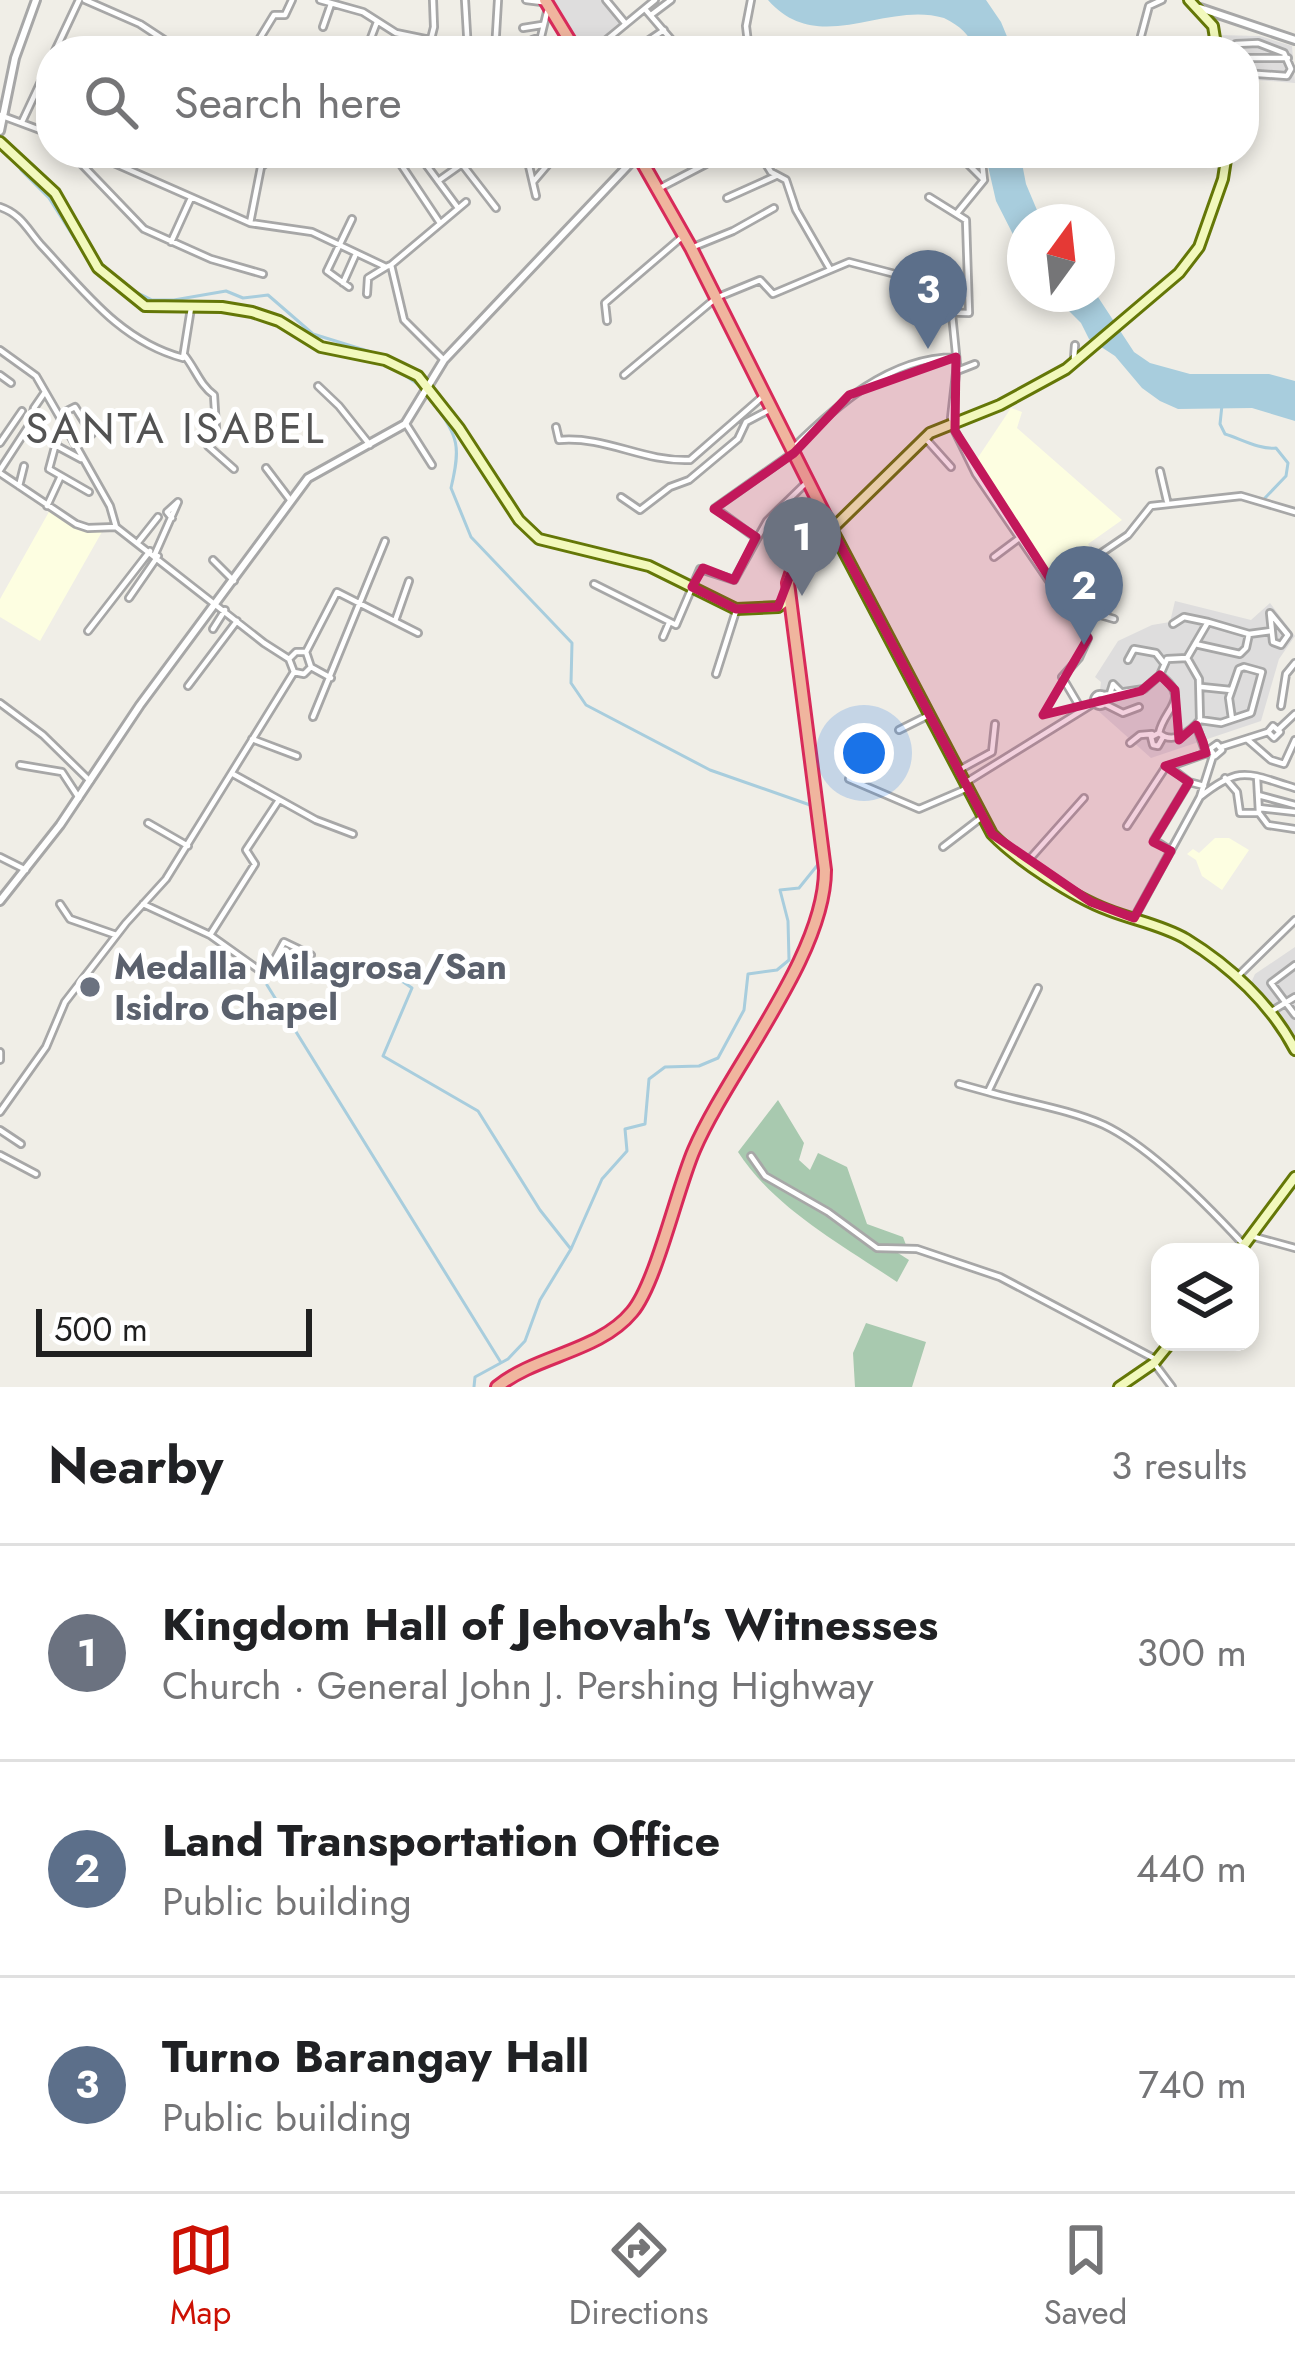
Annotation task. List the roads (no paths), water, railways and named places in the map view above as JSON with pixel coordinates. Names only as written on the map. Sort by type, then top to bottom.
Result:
[{"type":"highway","points":[[548,4],[567,36]]},
{"type":"highway","points":[[497,1387],[591,1341],[635,1308],[695,1147],[781,997],[823,900],[825,870],[791,614],[783,603],[791,569],[832,529],[646,168]]},
{"type":"main road","points":[[1189,0],[1213,26],[1215,36]]},
{"type":"main road","points":[[0,142],[49,186],[92,260],[116,286],[145,306],[222,307],[264,316],[321,347],[385,360],[409,370],[533,536],[642,564],[736,609],[783,603]]},
{"type":"main road","points":[[1225,168],[1199,247],[1179,273],[1074,364],[1000,405],[925,438],[832,529],[998,841],[1091,902],[1182,937],[1273,1013],[1295,1050]]},
{"type":"main road","points":[[1245,1243],[1294,1180]]},
{"type":"main road","points":[[1119,1387],[1164,1351]]},
{"type":"street","points":[[0,131],[15,58],[35,2],[23,0]]},
{"type":"street","points":[[63,36],[82,0],[158,36]]},
{"type":"street","points":[[261,36],[274,15],[285,15],[292,0]]},
{"type":"street","points":[[320,0],[362,12],[396,33],[411,36]]},
{"type":"street","points":[[431,36],[433,0]]},
{"type":"street","points":[[465,0],[467,36]]},
{"type":"street","points":[[496,36],[498,0]]},
{"type":"street","points":[[526,0],[548,4],[541,36]]},
{"type":"street","points":[[606,0],[625,23]]},
{"type":"street","points":[[648,12],[655,0]]},
{"type":"street","points":[[610,36],[625,23],[671,0]]},
{"type":"street","points":[[747,36],[752,0]]},
{"type":"street","points":[[1141,36],[1149,6],[1162,0]]},
{"type":"street","points":[[323,27],[331,4]]},
{"type":"street","points":[[1200,8],[1295,40]]},
{"type":"street","points":[[648,12],[669,36]]},
{"type":"street","points":[[372,36],[377,21]]},
{"type":"street","points":[[523,28],[542,25]]},
{"type":"street","points":[[656,36],[664,30]]},
{"type":"street","points":[[1259,43],[1278,49],[1292,69],[1287,76],[1259,74]]},
{"type":"street","points":[[1259,58],[1288,58]]},
{"type":"street","points":[[22,122],[36,92]]},
{"type":"street","points":[[1,115],[36,128]]},
{"type":"street","points":[[84,168],[135,221],[171,242],[263,274]]},
{"type":"street","points":[[124,168],[250,223],[303,230],[388,266]]},
{"type":"street","points":[[250,223],[261,168]]},
{"type":"street","points":[[403,168],[440,223]]},
{"type":"street","points":[[428,168],[458,208]]},
{"type":"street","points":[[438,181],[456,168]]},
{"type":"street","points":[[465,168],[496,208]]},
{"type":"street","points":[[529,168],[536,196]]},
{"type":"street","points":[[532,182],[545,168]]},
{"type":"street","points":[[0,901],[314,473],[405,424],[444,360],[625,168]]},
{"type":"street","points":[[658,189],[698,168]]},
{"type":"street","points":[[770,168],[786,180],[796,210],[830,269]]},
{"type":"street","points":[[972,168],[984,180]]},
{"type":"street","points":[[958,212],[984,180],[983,168]]},
{"type":"street","points":[[727,198],[776,176]]},
{"type":"street","points":[[624,375],[716,298],[760,280],[773,294],[849,262],[920,276],[929,311],[966,314],[970,309],[966,220],[929,197]]},
{"type":"street","points":[[171,242],[191,198]]},
{"type":"street","points":[[367,294],[368,278],[466,202]]},
{"type":"street","points":[[0,207],[20,216],[118,328],[185,356],[203,387],[214,395],[216,428],[208,446],[234,469]]},
{"type":"street","points":[[691,248],[774,208]]},
{"type":"street","points":[[352,219],[327,271],[346,285],[356,253]]},
{"type":"street","points":[[607,321],[603,305],[684,235]]},
{"type":"street","points":[[388,266],[404,320],[444,360]]},
{"type":"street","points":[[626,269],[632,279]]},
{"type":"street","points":[[185,356],[191,308]]},
{"type":"street","points":[[952,314],[957,371],[952,423],[976,474],[1088,643],[1062,682],[1080,707]]},
{"type":"street","points":[[1074,364],[1075,346]]},
{"type":"street","points":[[0,350],[32,371],[110,506],[116,526]]},
{"type":"street","points":[[756,538],[715,508],[793,451],[854,392],[922,363],[956,357]]},
{"type":"street","points":[[957,371],[975,364]]},
{"type":"street","points":[[0,375],[11,383]]},
{"type":"street","points":[[318,386],[370,446]]},
{"type":"street","points":[[45,392],[0,471],[80,526],[116,526],[289,658],[294,672]]},
{"type":"street","points":[[556,427],[559,440],[589,438],[657,460],[690,460],[765,395]]},
{"type":"street","points":[[89,492],[48,467],[65,412],[75,407],[92,434]]},
{"type":"street","points":[[621,497],[646,509],[738,439],[746,422],[772,409]]},
{"type":"street","points":[[0,443],[22,411]]},
{"type":"street","points":[[405,424],[432,464]]},
{"type":"street","points":[[925,438],[951,467]]},
{"type":"street","points":[[55,445],[84,461]]},
{"type":"street","points":[[19,486],[24,466]]},
{"type":"street","points":[[266,468],[291,501]]},
{"type":"street","points":[[1160,471],[1167,503]]},
{"type":"street","points":[[47,506],[61,476]]},
{"type":"street","points":[[594,584],[677,624],[703,568],[734,580],[756,538],[783,502],[808,482]]},
{"type":"street","points":[[1072,616],[1100,554],[1128,535],[1148,507],[1240,496],[1295,512]]},
{"type":"street","points":[[138,542],[158,517]]},
{"type":"street","points":[[129,598],[172,518]]},
{"type":"street","points":[[994,556],[1020,538]]},
{"type":"street","points":[[313,717],[385,542]]},
{"type":"street","points":[[88,631],[154,554]]},
{"type":"street","points":[[213,560],[234,581]]},
{"type":"street","points":[[395,621],[409,581]]},
{"type":"street","points":[[332,678],[311,667],[306,652],[335,592],[418,633]]},
{"type":"street","points":[[716,674],[736,609]]},
{"type":"street","points":[[1079,609],[1114,619]]},
{"type":"street","points":[[213,629],[225,610]]},
{"type":"street","points":[[1270,613],[1288,638],[1278,646],[1271,631],[1270,613]]},
{"type":"street","points":[[1173,624],[1184,617],[1249,634],[1271,631]]},
{"type":"street","points":[[188,686],[237,621]]},
{"type":"street","points":[[663,638],[669,622]]},
{"type":"street","points":[[1187,658],[1208,622]]},
{"type":"street","points":[[1195,644],[1237,654],[1246,648],[1249,634]]},
{"type":"street","points":[[1094,702],[1097,694],[1140,690],[1160,675],[1162,662],[1156,653],[1134,649],[1128,660]]},
{"type":"street","points":[[289,658],[306,652]]},
{"type":"street","points":[[1232,719],[1231,690],[1241,667],[1237,654]]},
{"type":"street","points":[[1162,662],[1187,658],[1197,671],[1198,723],[1210,754]]},
{"type":"street","points":[[1281,706],[1286,674],[1295,663]]},
{"type":"street","points":[[294,672],[304,674],[311,667]]},
{"type":"street","points":[[1130,743],[1140,735],[1183,735],[1198,723],[1214,724],[1253,710],[1263,676],[1258,670],[1241,667]]},
{"type":"street","points":[[0,1112],[46,1047],[65,1002],[116,935],[156,894],[294,672]]},
{"type":"street","points":[[1286,674],[1295,674]]},
{"type":"street","points":[[1159,735],[1159,726],[1175,700],[1173,686],[1160,675]]},
{"type":"street","points":[[1200,687],[1231,690]]},
{"type":"street","points":[[1105,704],[1107,694]]},
{"type":"street","points":[[849,779],[922,810],[1080,707],[1094,702],[1123,713],[1139,707]]},
{"type":"street","points":[[0,703],[43,735],[90,781]]},
{"type":"street","points":[[1134,918],[1200,797],[1213,745],[1221,747],[1268,732],[1276,738],[1295,714]]},
{"type":"street","points":[[898,730],[929,715]]},
{"type":"street","points":[[958,770],[992,752],[995,724]]},
{"type":"street","points":[[252,739],[297,757]]},
{"type":"street","points":[[1248,740],[1282,764],[1295,740]]},
{"type":"street","points":[[1127,826],[1168,766],[1210,754]]},
{"type":"street","points":[[20,765],[62,772],[80,798]]},
{"type":"street","points":[[1168,766],[1189,782],[1204,786]]},
{"type":"street","points":[[233,774],[353,834]]},
{"type":"street","points":[[1200,797],[1225,778],[1257,776],[1295,788]]},
{"type":"street","points":[[1257,776],[1259,811],[1269,826],[1295,829]]},
{"type":"street","points":[[1225,778],[1238,792],[1239,812],[1295,808]]},
{"type":"street","points":[[1171,851],[1154,840],[1189,782]]},
{"type":"street","points":[[1258,795],[1295,808]]},
{"type":"street","points":[[1027,862],[1084,798]]},
{"type":"street","points":[[210,935],[255,864],[246,850],[279,800]]},
{"type":"street","points":[[943,847],[982,817]]},
{"type":"street","points":[[148,823],[188,846]]},
{"type":"street","points":[[0,856],[26,870]]},
{"type":"street","points":[[60,904],[73,921],[116,935]]},
{"type":"street","points":[[143,904],[210,935],[266,975],[284,942],[310,955]]},
{"type":"street","points":[[1236,978],[1295,920]]},
{"type":"street","points":[[1295,965],[1271,981],[1295,1015]]},
{"type":"street","points":[[988,1092],[1038,988]]},
{"type":"street","points":[[1273,1013],[1295,997]]},
{"type":"street","points":[[959,1084],[1108,1127],[1204,1201],[1237,1243]]},
{"type":"street","points":[[0,1130],[21,1144]]},
{"type":"street","points":[[752,1156],[765,1176],[828,1212],[877,1248],[916,1249],[1000,1277],[1156,1361],[1172,1387]]},
{"type":"street","points":[[0,1167],[3,1157],[35,1174]]},
{"type":"street","points":[[1251,1236],[1295,1248]]},
{"type":"water","points":[[768,0],[986,0],[1007,36],[967,36],[944,18],[922,14],[831,26],[788,17]]},
{"type":"water","points":[[988,168],[1023,168],[1034,204],[1007,204],[1007,223]]},
{"type":"water","points":[[1070,312],[1108,312],[1134,352],[1150,363],[1190,374],[1269,374],[1295,381],[1295,421],[1252,408],[1178,409],[1160,401],[1115,356],[1089,339]]},
{"type":"waterway","points":[[21,170],[49,198],[89,261]]},
{"type":"waterway","points":[[101,265],[152,300],[226,291],[243,298],[268,295],[313,334],[371,352]]},
{"type":"waterway","points":[[400,372],[422,387]]},
{"type":"waterway","points":[[432,399],[455,441],[451,488],[471,537],[572,643],[571,683],[586,705],[710,770],[813,806]]},
{"type":"waterway","points":[[1222,405],[1220,424],[1225,434],[1276,448],[1288,463],[1286,476],[1265,498]]},
{"type":"waterway","points":[[822,809],[825,846]]},
{"type":"waterway","points":[[474,1387],[475,1377],[508,1359],[525,1341],[540,1300],[571,1249],[602,1179],[627,1151],[625,1129],[645,1124],[649,1079],[665,1067],[699,1066],[718,1058],[744,1010],[748,974],[777,970],[789,960],[788,921],[780,890],[799,888],[820,862]]},
{"type":"waterway","points":[[383,968],[412,988],[383,1056],[478,1111],[540,1210],[570,1248]]},
{"type":"waterway","points":[[267,985],[500,1361]]},
{"type":"place","name":"Turno Barangay Hall","points":[[928,349]]},
{"type":"place","name":"Kingdom Hall of Jehovah's Witnesses","points":[[802,596]]},
{"type":"place","name":"Land Transportation Office","points":[[1084,645]]},
{"type":"place","name":"Medalla Milagrosa/San Isidro Chapel","points":[[90,987]]},
{"type":"district","name":"SANTA ISABEL","points":[[176,428]]}]
